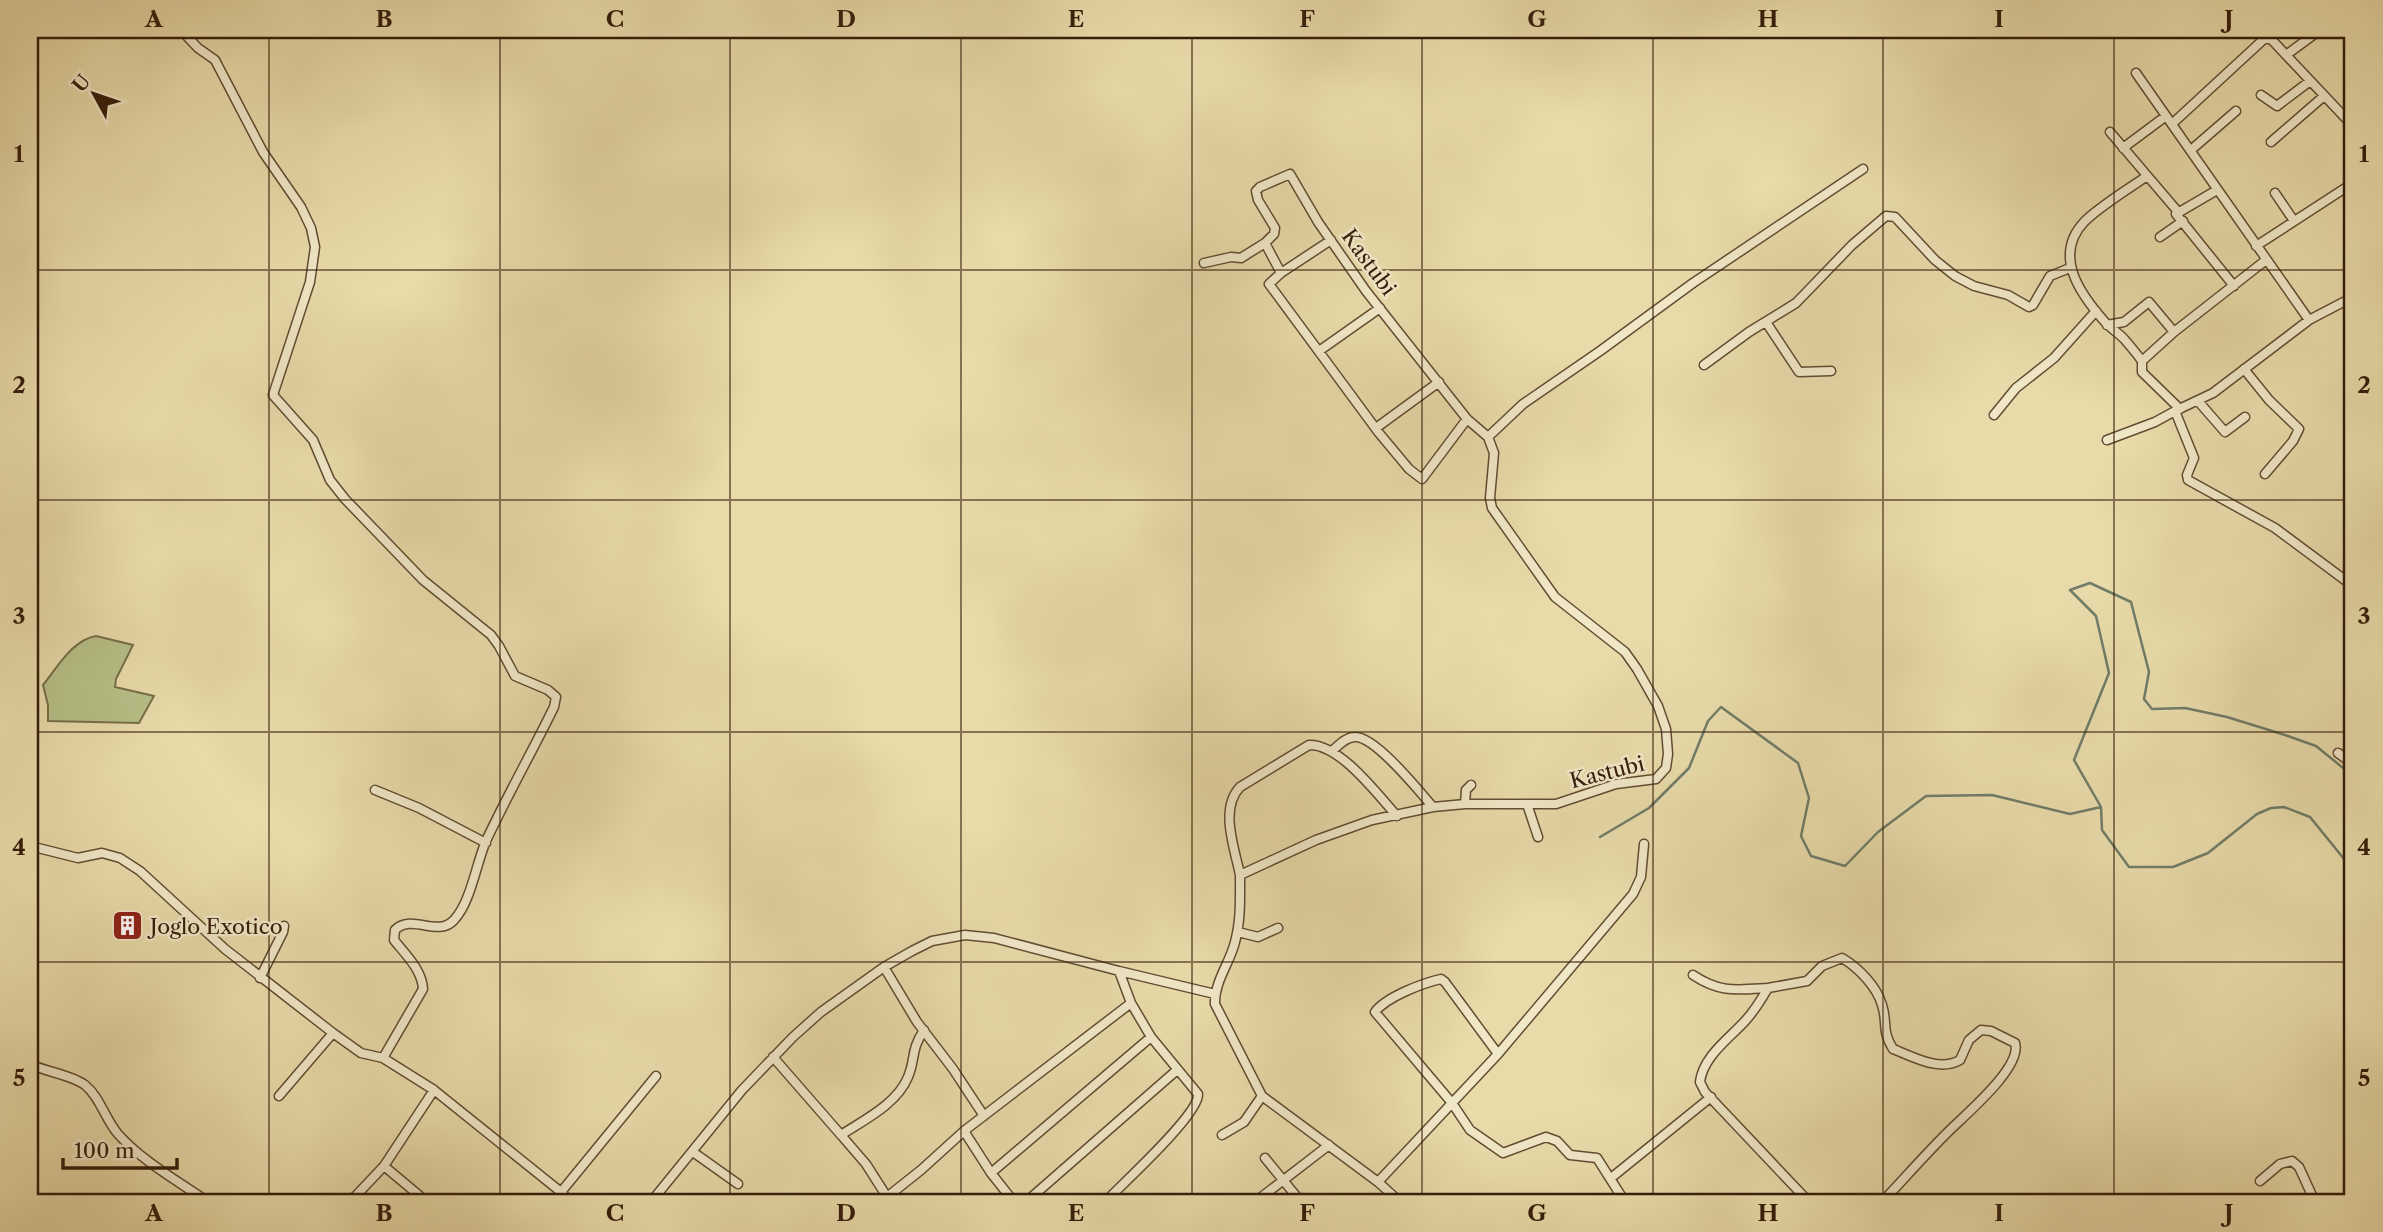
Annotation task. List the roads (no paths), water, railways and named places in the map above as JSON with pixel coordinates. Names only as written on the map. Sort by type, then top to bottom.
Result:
[{"type":"street","points":[[181,30],[198,48],[215,60],[263,152],[301,207],[311,228],[315,247],[310,282],[273,395],[313,440],[330,480],[378,536],[422,580],[491,635],[515,676],[548,690],[556,697],[554,707],[485,843],[465,902],[456,919],[447,926],[413,923],[401,925],[395,930],[394,940],[418,971],[423,989],[383,1058]]},
{"type":"street","points":[[2287,55],[2320,30]]},
{"type":"street","points":[[2123,148],[2170,119],[2264,39],[2271,39],[2353,126]]},
{"type":"street","points":[[2136,72],[2309,320]]},
{"type":"street","points":[[2261,95],[2277,106],[2310,81]]},
{"type":"street","points":[[2271,142],[2324,96]]},
{"type":"street","points":[[2191,150],[2236,111]]},
{"type":"street","points":[[2110,132],[2234,286]]},
{"type":"street","points":[[1488,437],[1523,404],[1693,283],[1863,169]]},
{"type":"street","name":"Kastubi","points":[[1240,875],[1316,840],[1372,820],[1433,807],[1465,804],[1556,804],[1594,789],[1656,779],[1666,768],[1668,754],[1666,729],[1658,706],[1652,692],[1625,652],[1555,597],[1495,515],[1490,498],[1494,453],[1488,437],[1467,419],[1380,308],[1331,240],[1290,174],[1256,191],[1258,200],[1275,230],[1265,243]]},
{"type":"street","points":[[2147,176],[2082,225],[2072,246],[2070,268],[2082,293],[2107,325],[2124,338],[2142,361],[2142,372],[2177,410],[2194,458],[2187,475],[2189,480],[2275,528],[2353,586]]},
{"type":"street","points":[[2256,246],[2353,183]]},
{"type":"street","points":[[2160,237],[2177,217],[2217,190]]},
{"type":"street","points":[[2275,193],[2294,220]]},
{"type":"street","points":[[1704,365],[1806,294],[1852,245],[1881,219],[1891,215],[1895,216],[1935,260],[1955,276],[1974,286],[2008,295],[2029,307],[2033,305],[2050,276],[2070,268]]},
{"type":"street","points":[[1331,240],[1270,281],[1270,286],[1376,428],[1409,469],[1422,479],[1467,419]]},
{"type":"street","points":[[1204,262],[1241,258],[1265,243],[1281,273]]},
{"type":"street","points":[[2142,361],[2174,332],[2266,260]]},
{"type":"street","points":[[2107,440],[2155,422],[2213,393],[2309,320],[2353,297]]},
{"type":"street","points":[[2107,325],[2126,320],[2151,302],[2174,332]]},
{"type":"street","points":[[1319,351],[1380,308]]},
{"type":"street","points":[[1994,415],[2016,388],[2054,358],[2096,311]]},
{"type":"street","points":[[1766,322],[1799,372],[1831,371]]},
{"type":"street","points":[[2244,369],[2269,400],[2299,429],[2293,441],[2265,474]]},
{"type":"street","points":[[1376,428],[1439,383]]},
{"type":"street","points":[[2198,401],[2225,432],[2245,417]]},
{"type":"street","points":[[1332,751],[1347,738],[1366,739],[1399,768],[1433,807]]},
{"type":"street","points":[[1397,816],[1367,783],[1332,751],[1317,745],[1309,745],[1293,753],[1240,787],[1234,794],[1229,818],[1240,875],[1238,932],[1215,994],[1215,1004],[1262,1096],[1378,1182],[1400,1202]]},
{"type":"street","points":[[2338,753],[2353,764]]},
{"type":"street","points":[[1465,804],[1466,790],[1471,785]]},
{"type":"street","points":[[375,790],[419,808],[485,843]]},
{"type":"street","points":[[1527,804],[1538,837]]},
{"type":"street","points":[[1378,1182],[1498,1054],[1633,894],[1641,877],[1644,844]]},
{"type":"street","points":[[30,846],[78,858],[102,853],[120,858],[140,871],[260,978],[361,1052],[383,1058],[434,1090],[561,1192],[569,1202]]},
{"type":"street","points":[[260,978],[284,926]]},
{"type":"street","points":[[1238,932],[1258,937],[1278,928]]},
{"type":"street","points":[[651,1202],[742,1090],[821,1012],[884,967],[932,942],[965,934],[994,938],[1215,994]]},
{"type":"street","points":[[1693,975],[1719,988],[1768,988],[1807,981],[1822,966],[1842,958],[1863,974],[1880,1000],[1885,1035],[1893,1049],[1939,1065],[1961,1060],[1969,1040],[1981,1030],[1991,1031],[2015,1043],[2015,1053],[2006,1070],[1988,1093],[1882,1202]]},
{"type":"street","points":[[884,967],[984,1116]]},
{"type":"street","points":[[1108,1201],[1197,1104],[1198,1094],[1150,1037],[1131,1003],[1119,971]]},
{"type":"street","points":[[1498,1054],[1441,979],[1397,996],[1377,1008],[1376,1012],[1452,1103],[1470,1130],[1498,1151],[1507,1153],[1541,1138],[1552,1138],[1570,1155],[1597,1158],[1625,1202]]},
{"type":"street","points":[[1768,988],[1756,1008],[1719,1047],[1700,1077],[1701,1087],[1809,1202]]},
{"type":"street","points":[[773,1057],[866,1164],[885,1200],[964,1130],[1131,1003]]},
{"type":"street","points":[[841,1135],[877,1112],[899,1091],[910,1070],[914,1046],[924,1030]]},
{"type":"street","points":[[279,1096],[333,1033]]},
{"type":"street","points":[[991,1173],[1150,1037]]},
{"type":"street","points":[[30,1064],[86,1086],[129,1146],[208,1202]]},
{"type":"street","points":[[1026,1202],[1177,1070]]},
{"type":"street","points":[[561,1192],[656,1076]]},
{"type":"street","points":[[350,1202],[384,1166],[434,1090]]},
{"type":"street","points":[[1222,1135],[1244,1122],[1262,1096]]},
{"type":"street","points":[[1611,1178],[1711,1097]]},
{"type":"street","points":[[964,1130],[991,1173],[1014,1202]]},
{"type":"street","points":[[1255,1202],[1329,1145]]},
{"type":"street","points":[[693,1152],[738,1184]]},
{"type":"street","points":[[1265,1158],[1301,1202]]},
{"type":"street","points":[[2260,1181],[2284,1161],[2292,1161],[2299,1167],[2315,1202]]},
{"type":"street","points":[[384,1166],[427,1202]]},
{"type":"street","points":[[358,1195],[366,1202]]},
{"type":"waterway","points":[[1600,837],[1649,808],[1689,768],[1708,721],[1721,707],[1798,763],[1809,798],[1801,836],[1811,856],[1845,866],[1878,832],[1926,796],[1992,795],[2070,814],[2101,807],[2074,760],[2109,673],[2096,616],[2070,590],[2090,583],[2131,602],[2149,672],[2144,699],[2152,709],[2185,708],[2227,717],[2285,735],[2316,746],[2353,776]]},
{"type":"waterway","points":[[2101,807],[2102,830],[2129,867],[2173,867],[2208,853],[2257,814],[2271,808],[2284,807],[2310,817],[2353,870]]},
{"type":"place","name":"Joglo Exotico","points":[[127,926]]}]
